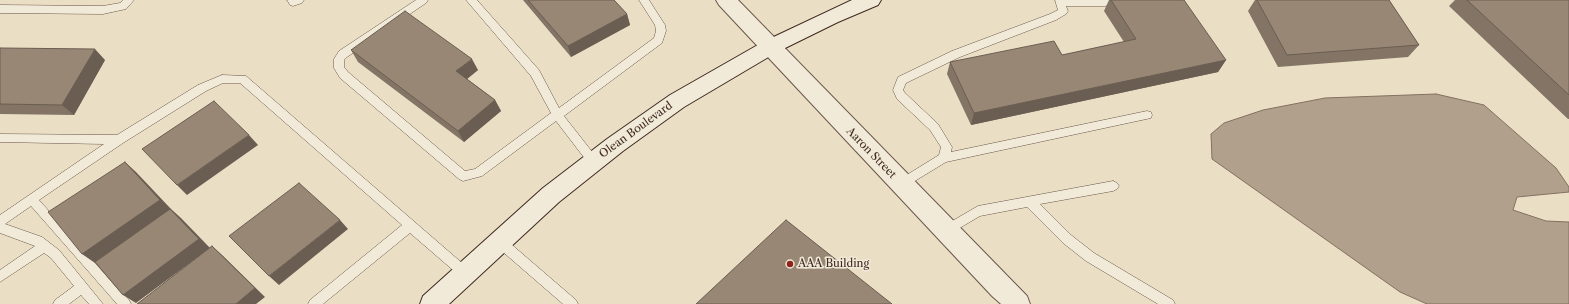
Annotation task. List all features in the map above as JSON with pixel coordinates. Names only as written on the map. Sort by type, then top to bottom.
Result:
[{"type":"street","name":"Aaron Street","points":[[726,0],[946,231],[1018,304]]},
{"type":"street","name":"Olean Boulevard","points":[[432,304],[550,196],[677,101],[770,47],[831,17],[871,0]]},
{"type":"lane","points":[[0,9],[103,10],[123,6],[129,0]]},
{"type":"lane","points":[[292,0],[293,2],[299,0]]},
{"type":"lane","points":[[423,0],[343,54],[339,60],[339,68],[344,75],[463,176],[478,173],[658,40],[661,32],[660,25],[644,0]]},
{"type":"lane","points":[[471,0],[536,73],[557,115],[594,162]]},
{"type":"lane","points":[[943,158],[948,147],[934,127],[901,96],[898,90],[902,80],[956,54],[1053,17],[1063,11],[1061,1],[1106,2]]},
{"type":"lane","points":[[0,221],[120,140],[202,88],[222,79],[242,79],[465,273]]},
{"type":"lane","points":[[901,184],[943,158],[1147,115]]},
{"type":"lane","points":[[0,138],[120,140]]},
{"type":"lane","points":[[946,231],[978,211],[1113,186]]},
{"type":"lane","points":[[31,200],[125,304]]},
{"type":"lane","points":[[1030,202],[1067,239],[1090,257],[1169,304]]},
{"type":"lane","points":[[314,304],[411,225]]},
{"type":"lane","points":[[0,228],[38,241],[55,254],[97,304]]},
{"type":"lane","points":[[500,242],[572,304]]},
{"type":"lane","points":[[0,277],[44,246]]},
{"type":"lane","points":[[59,304],[82,287]]},
{"type":"shaded area","points":[[1436,94],[1484,105],[1556,168],[1569,187],[1569,192],[1517,197],[1513,210],[1546,221],[1569,222],[1569,304],[1427,304],[1400,292],[1212,159],[1211,134],[1224,123],[1263,110],[1325,98]]},
{"type":"building","points":[[528,0],[614,0],[627,14],[568,46]]},
{"type":"building","points":[[1111,0],[1184,0],[1226,60],[974,113],[950,62],[1054,41],[1062,55],[1136,39]]},
{"type":"building","points":[[1257,0],[1389,0],[1419,45],[1287,55]]},
{"type":"building","points":[[1467,0],[1569,0],[1569,95]]},
{"type":"building","points":[[405,11],[472,59],[456,71],[495,100],[458,131],[351,50]]},
{"type":"building","points":[[0,48],[95,49],[62,105],[0,104]]},
{"type":"building","points":[[214,101],[249,135],[177,185],[142,149]]},
{"type":"building","points":[[125,162],[160,200],[82,254],[48,212]]},
{"type":"building","points":[[299,183],[340,220],[269,276],[229,236]]},
{"type":"building","points":[[170,209],[199,239],[123,295],[95,262]]},
{"type":"building","name":"AAA Building","points":[[786,220],[892,304],[696,304]]},
{"type":"building","points":[[212,246],[255,288],[236,304],[137,304]]},
{"type":"place","name":"AAA Building","points":[[790,264]]}]
